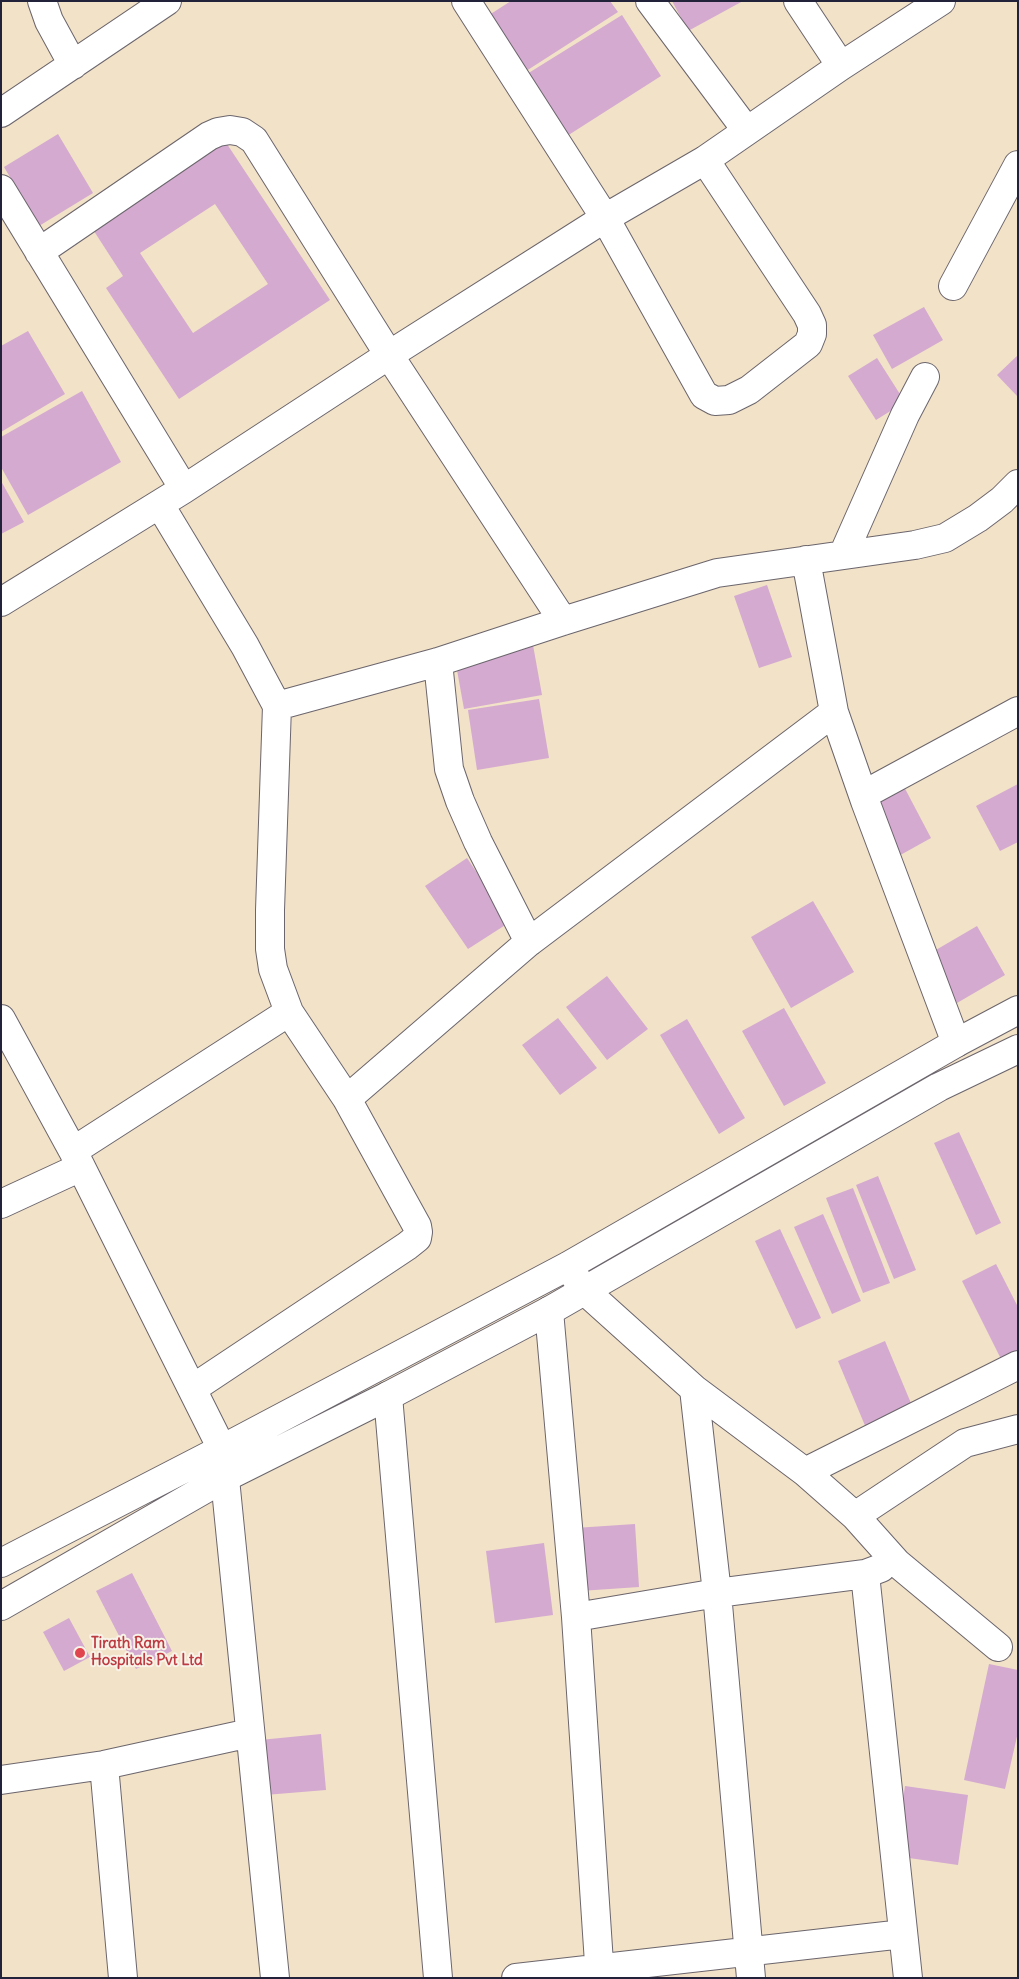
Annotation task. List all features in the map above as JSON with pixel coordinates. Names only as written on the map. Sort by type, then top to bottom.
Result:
[{"type":"street","points":[[42,1],[49,21],[73,65]]},
{"type":"street","points":[[1,113],[167,1]]},
{"type":"street","points":[[466,1],[604,218],[704,395],[715,401],[729,400],[749,390],[808,344],[812,334],[812,325],[807,314],[706,160]]},
{"type":"street","points":[[650,1],[747,131]]},
{"type":"street","points":[[798,1],[841,66]]},
{"type":"street","points":[[1,602],[184,490],[389,355],[604,218],[706,160],[841,66],[940,1]]},
{"type":"street","points":[[39,252],[209,136],[230,130],[242,132],[254,140],[389,355],[563,620]]},
{"type":"street","points":[[953,286],[1018,165]]},
{"type":"street","points":[[1,189],[184,490]]},
{"type":"street","points":[[843,555],[905,415],[925,378]]},
{"type":"street","points":[[277,706],[438,662],[563,620],[717,573],[915,545],[944,538],[978,518],[1002,500],[1018,484]]},
{"type":"street","points":[[160,505],[245,646],[277,706],[270,949],[272,969],[289,1012],[348,1099],[417,1226],[417,1238],[192,1389]]},
{"type":"street","points":[[806,560],[834,712],[862,795],[956,1043]]},
{"type":"street","points":[[438,662],[449,769],[460,801],[478,842],[529,942]]},
{"type":"street","points":[[862,795],[1018,711]]},
{"type":"street","points":[[348,1099],[529,942],[834,712]]},
{"type":"street","points":[[1,1563],[222,1450],[568,1266],[956,1043],[1018,1010]]},
{"type":"street","points":[[1,1204],[77,1159],[289,1012]]},
{"type":"street","points":[[1,1020],[77,1159],[222,1450],[275,1978]]},
{"type":"street","points":[[1,1606],[224,1478],[388,1396],[549,1311],[939,1087],[1018,1049]]},
{"type":"street","points":[[568,1266],[584,1290],[694,1389],[805,1472],[855,1516],[897,1563],[998,1647]]},
{"type":"street","points":[[549,1311],[576,1617],[599,1973]]},
{"type":"street","points":[[805,1472],[1018,1365]]},
{"type":"street","points":[[694,1389],[717,1593],[750,1965]]},
{"type":"street","points":[[388,1396],[438,1978]]},
{"type":"street","points":[[855,1516],[965,1443],[1018,1429]]},
{"type":"street","points":[[576,1617],[717,1593],[865,1574],[897,1563]]},
{"type":"street","points":[[865,1574],[908,1978]]},
{"type":"street","points":[[1,1780],[104,1765],[250,1733]]},
{"type":"street","points":[[104,1765],[123,1978]]},
{"type":"street","points":[[516,1978],[750,1965],[903,1934]]},
{"type":"building","points":[[511,1],[610,1],[618,12],[523,73],[486,17]]},
{"type":"building","points":[[672,1],[743,1],[688,31]]},
{"type":"building","points":[[622,15],[661,76],[567,136],[527,74]]},
{"type":"building","points":[[58,134],[93,193],[39,226],[4,167]]},
{"type":"building","points":[[225,141],[330,300],[179,399],[106,288],[123,276],[92,228]],"holes":[[[215,204],[268,284],[193,333],[140,253]]]},
{"type":"building","points":[[924,307],[943,340],[892,369],[873,335]]},
{"type":"building","points":[[28,331],[65,394],[1,432],[1,346]]},
{"type":"building","points":[[1018,355],[1018,397],[997,375]]},
{"type":"building","points":[[877,358],[905,402],[876,420],[848,376]]},
{"type":"building","points":[[82,391],[121,462],[28,515],[1,467],[1,437]]},
{"type":"building","points":[[1,481],[24,522],[1,534]]},
{"type":"building","points":[[767,585],[792,657],[759,668],[734,596]]},
{"type":"building","points":[[533,645],[542,695],[464,709],[455,659]]},
{"type":"building","points":[[539,699],[549,758],[477,770],[468,710]]},
{"type":"building","points":[[901,781],[931,838],[895,858],[875,800]]},
{"type":"building","points":[[1018,784],[1018,842],[1000,851],[976,806]]},
{"type":"building","points":[[467,858],[510,922],[468,949],[425,886]]},
{"type":"building","points":[[813,901],[854,972],[791,1008],[751,937]]},
{"type":"building","points":[[977,926],[1005,975],[957,1003],[929,954]]},
{"type":"building","points":[[607,976],[648,1029],[607,1060],[566,1007]]},
{"type":"building","points":[[784,1008],[826,1083],[784,1106],[742,1031]]},
{"type":"building","points":[[558,1018],[597,1068],[560,1095],[522,1045]]},
{"type":"building","points":[[687,1019],[745,1118],[719,1134],[660,1035]]},
{"type":"building","points":[[959,1132],[1001,1223],[976,1235],[934,1143]]},
{"type":"building","points":[[878,1176],[916,1270],[894,1279],[856,1185]]},
{"type":"building","points":[[853,1188],[890,1283],[863,1293],[826,1198]]},
{"type":"building","points":[[823,1214],[861,1301],[832,1314],[794,1227]]},
{"type":"building","points":[[780,1229],[821,1318],[796,1329],[755,1241]]},
{"type":"building","points":[[996,1264],[1018,1307],[1018,1360],[1005,1367],[962,1281]]},
{"type":"building","points":[[885,1341],[913,1408],[866,1428],[838,1361]]},
{"type":"building","points":[[635,1524],[639,1587],[580,1591],[575,1528]]},
{"type":"building","points":[[544,1543],[553,1615],[495,1623],[486,1551]]},
{"type":"building","points":[[132,1573],[172,1651],[136,1669],[96,1591]]},
{"type":"building","points":[[69,1618],[90,1657],[64,1671],[43,1632]]},
{"type":"building","points":[[989,1664],[1018,1670],[1018,1732],[1005,1789],[964,1780]]},
{"type":"building","points":[[321,1734],[326,1790],[265,1795],[260,1740]]},
{"type":"building","points":[[905,1786],[968,1795],[958,1865],[895,1856]]},
{"type":"place","name":"Tirath Ram Hospitals Pvt Ltd","points":[[80,1653]]}]
